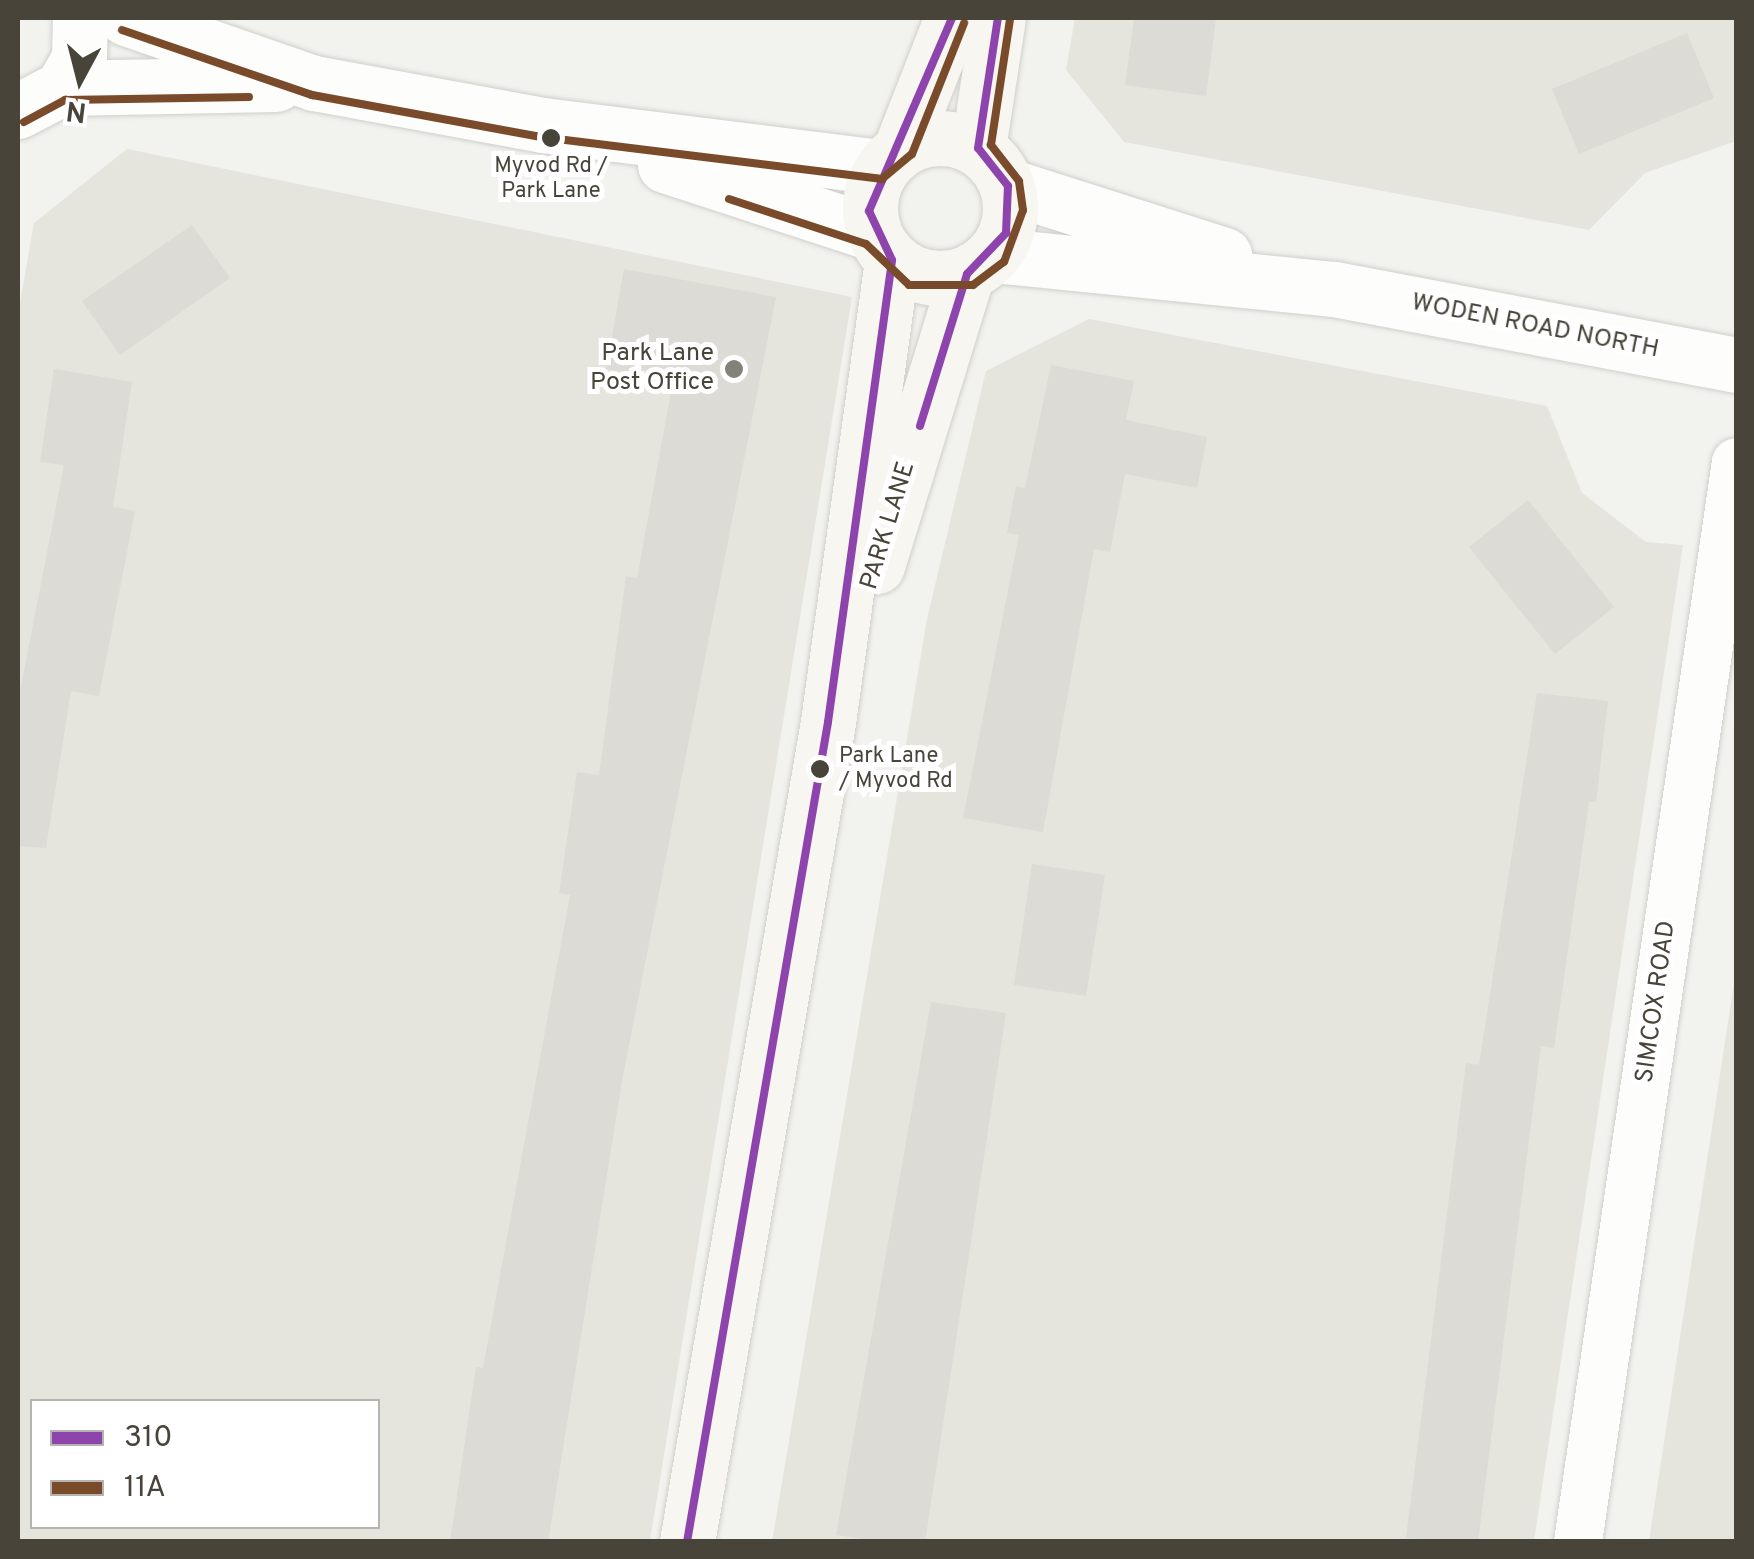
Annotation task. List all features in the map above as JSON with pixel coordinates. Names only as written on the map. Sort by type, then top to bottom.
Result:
[{"type":"main road","points":[[952,18],[868,211],[882,246],[942,279],[980,264],[1006,233],[993,167],[998,18]]},
{"type":"main road","points":[[892,158],[953,139],[993,167]]},
{"type":"main road","name":"PARK LANE","points":[[687,1542],[828,722],[882,246]]},
{"type":"main road","name":"PARK LANE","points":[[828,722],[980,264]]},
{"type":"street","points":[[34,112],[79,58],[80,18]]},
{"type":"street","points":[[126,18],[314,83],[543,125],[892,158]]},
{"type":"street","points":[[34,112],[314,83]]},
{"type":"street","points":[[543,125],[882,246]]},
{"type":"street","name":"WODEN ROAD NORTH","points":[[993,167],[1334,289]]},
{"type":"street","name":"WODEN ROAD NORTH","points":[[980,264],[1334,289],[1736,365]]},
{"type":"street","name":"SIMCOX ROAD","points":[[1578,1542],[1736,462]]},
{"type":"shaded area","points":[[1075,18],[1736,18],[1736,141],[1645,173],[1589,230],[1124,142],[1066,70]]},
{"type":"shaded area","points":[[127,149],[852,297],[650,1541],[18,1542],[18,315],[34,223]]},
{"type":"shaded area","points":[[1089,319],[1547,406],[1582,493],[1646,542],[1683,545],[1534,1541],[772,1542],[927,619],[986,371]]},
{"type":"shaded area","points":[[1736,970],[1736,1541],[1649,1541]]},
{"type":"building","points":[[1134,18],[1216,18],[1206,96],[1125,85]]},
{"type":"building","points":[[1687,33],[1714,98],[1579,154],[1552,89]]},
{"type":"building","points":[[192,225],[230,278],[120,355],[82,301]]},
{"type":"building","points":[[624,269],[776,297],[622,1081],[548,1542],[450,1542],[476,1367],[483,1368],[570,895],[559,893],[577,772],[599,775],[626,576],[637,578],[673,381],[606,369]]},
{"type":"building","points":[[1051,365],[1134,381],[1126,420],[1207,437],[1197,488],[1125,474],[1110,552],[1094,549],[1043,832],[963,818],[1019,535],[1007,533],[1016,486],[1025,488]]},
{"type":"building","points":[[54,369],[132,382],[113,507],[135,511],[99,696],[71,691],[46,848],[18,846],[18,702],[64,465],[40,462]]},
{"type":"building","points":[[1528,500],[1614,607],[1555,654],[1469,547]]},
{"type":"building","points":[[1537,693],[1608,701],[1596,802],[1589,802],[1554,1048],[1541,1046],[1478,1542],[1406,1538],[1466,1063],[1479,1065]]},
{"type":"building","points":[[1032,864],[1105,875],[1086,996],[1014,985]]},
{"type":"building","points":[[931,1002],[1006,1013],[925,1542],[885,1542],[836,1535]]},
{"type":"transit line","name":"310","points":[[687,1542],[828,722],[892,260],[869,211],[952,18]]},
{"type":"transit line","name":"310","points":[[920,426],[967,274],[1006,233],[1008,186],[978,148],[998,18]]},
{"type":"transit line","name":"11A","points":[[729,199],[866,244],[909,285],[973,285],[1004,262],[1023,210],[1019,181],[991,145],[1010,20]]},
{"type":"transit line","name":"11A","points":[[122,30],[312,95],[541,137],[882,179],[912,154],[964,23]]},
{"type":"transit line","name":"11A","points":[[24,122],[65,100],[249,97]]},
{"type":"place","name":"Myvod Rd / Park Lane","points":[[551,138]]},
{"type":"place","name":"Park Lane Post Office","points":[[734,369]]},
{"type":"place","name":"Park Lane / Myvod Rd","points":[[820,769]]}]
